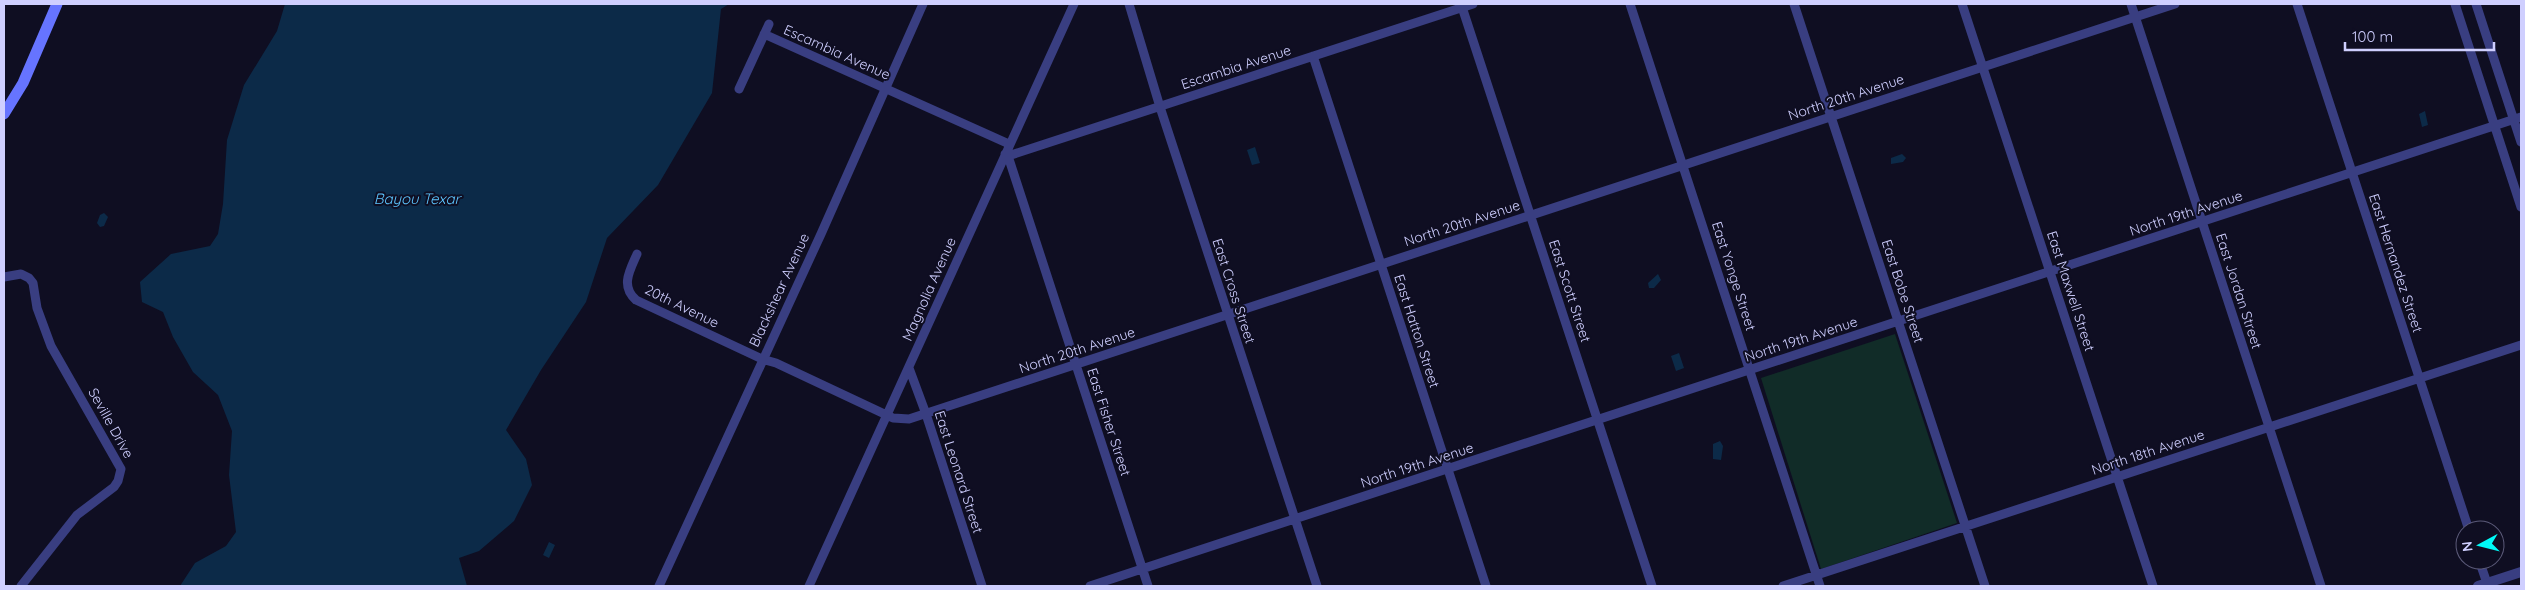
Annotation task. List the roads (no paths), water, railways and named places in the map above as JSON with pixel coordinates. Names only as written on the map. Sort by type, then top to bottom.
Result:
[{"type":"main road","points":[[4,114],[23,83],[56,4]]},
{"type":"street","name":"Blackshear Avenue","points":[[659,586],[923,4]]},
{"type":"street","name":"Magnolia Avenue","points":[[812,583],[886,415],[1074,4]]},
{"type":"street","name":"East Cross Street","points":[[1129,4],[1227,315],[1317,586]]},
{"type":"street","name":"Escambia Avenue","points":[[1006,155],[1313,56],[1462,5],[1473,4]]},
{"type":"street","name":"East Yonge Street","points":[[1630,4],[1820,586]]},
{"type":"street","name":"East Bobe Street","points":[[1794,4],[1985,586]]},
{"type":"street","name":"East Maxwell Street","points":[[1962,4],[2153,586]]},
{"type":"street","name":"East Jordan Street","points":[[2131,4],[2321,586]]},
{"type":"street","name":"North 20th Avenue","points":[[762,359],[776,363],[886,415],[901,420],[926,414],[2175,4]]},
{"type":"street","name":"East Hernandez Street","points":[[2297,4],[2467,520]]},
{"type":"street","points":[[2455,4],[2521,207]]},
{"type":"street","points":[[2476,4],[2518,118],[2521,142]]},
{"type":"street","name":"East Scott Street","points":[[1462,5],[1652,586]]},
{"type":"street","points":[[739,89],[769,24]]},
{"type":"street","name":"Escambia Avenue","points":[[764,34],[1009,144]]},
{"type":"street","name":"East Hatton Street","points":[[1313,56],[1486,586]]},
{"type":"street","name":"North 19th Avenue","points":[[1090,586],[2518,118]]},
{"type":"street","name":"East Fisher Street","points":[[1006,155],[1148,586]]},
{"type":"street","name":"20th Avenue","points":[[637,254],[626,285],[628,292],[636,300],[762,359]]},
{"type":"street","name":"Seville Drive","points":[[4,277],[18,274],[26,276],[33,283],[37,308],[51,346],[121,468],[118,481],[114,487],[77,515],[21,586]]},
{"type":"street","name":"North 18th Avenue","points":[[1783,586],[2521,345]]},
{"type":"street","name":"East Leonard Street","points":[[908,368],[926,414],[982,586]]},
{"type":"street","points":[[2481,570],[2484,585],[2521,572]]},
{"type":"water","name":"Bayou Texar","points":[[285,4],[729,4],[721,9],[712,93],[658,185],[607,238],[586,302],[541,370],[506,430],[526,459],[532,485],[514,521],[479,551],[459,558],[467,586],[180,586],[195,563],[226,546],[236,532],[229,475],[232,431],[218,395],[193,372],[173,337],[163,312],[142,302],[140,282],[171,254],[210,246],[218,234],[223,204],[227,140],[244,85],[277,31]]},
{"type":"water","points":[[2425,111],[2428,125],[2422,127],[2419,114]]},
{"type":"water","points":[[1255,147],[1260,163],[1252,165],[1247,150]]},
{"type":"water","points":[[1902,154],[1906,158],[1903,162],[1891,164],[1891,158]]},
{"type":"water","points":[[104,213],[108,217],[104,226],[100,227],[97,223],[100,215]]},
{"type":"water","points":[[1658,274],[1661,280],[1654,288],[1649,288],[1648,283]]},
{"type":"water","points":[[1679,353],[1684,368],[1676,371],[1671,356]]},
{"type":"water","points":[[1720,441],[1723,446],[1721,460],[1713,459],[1713,444]]},
{"type":"water","points":[[549,542],[555,545],[549,558],[543,555]]}]
